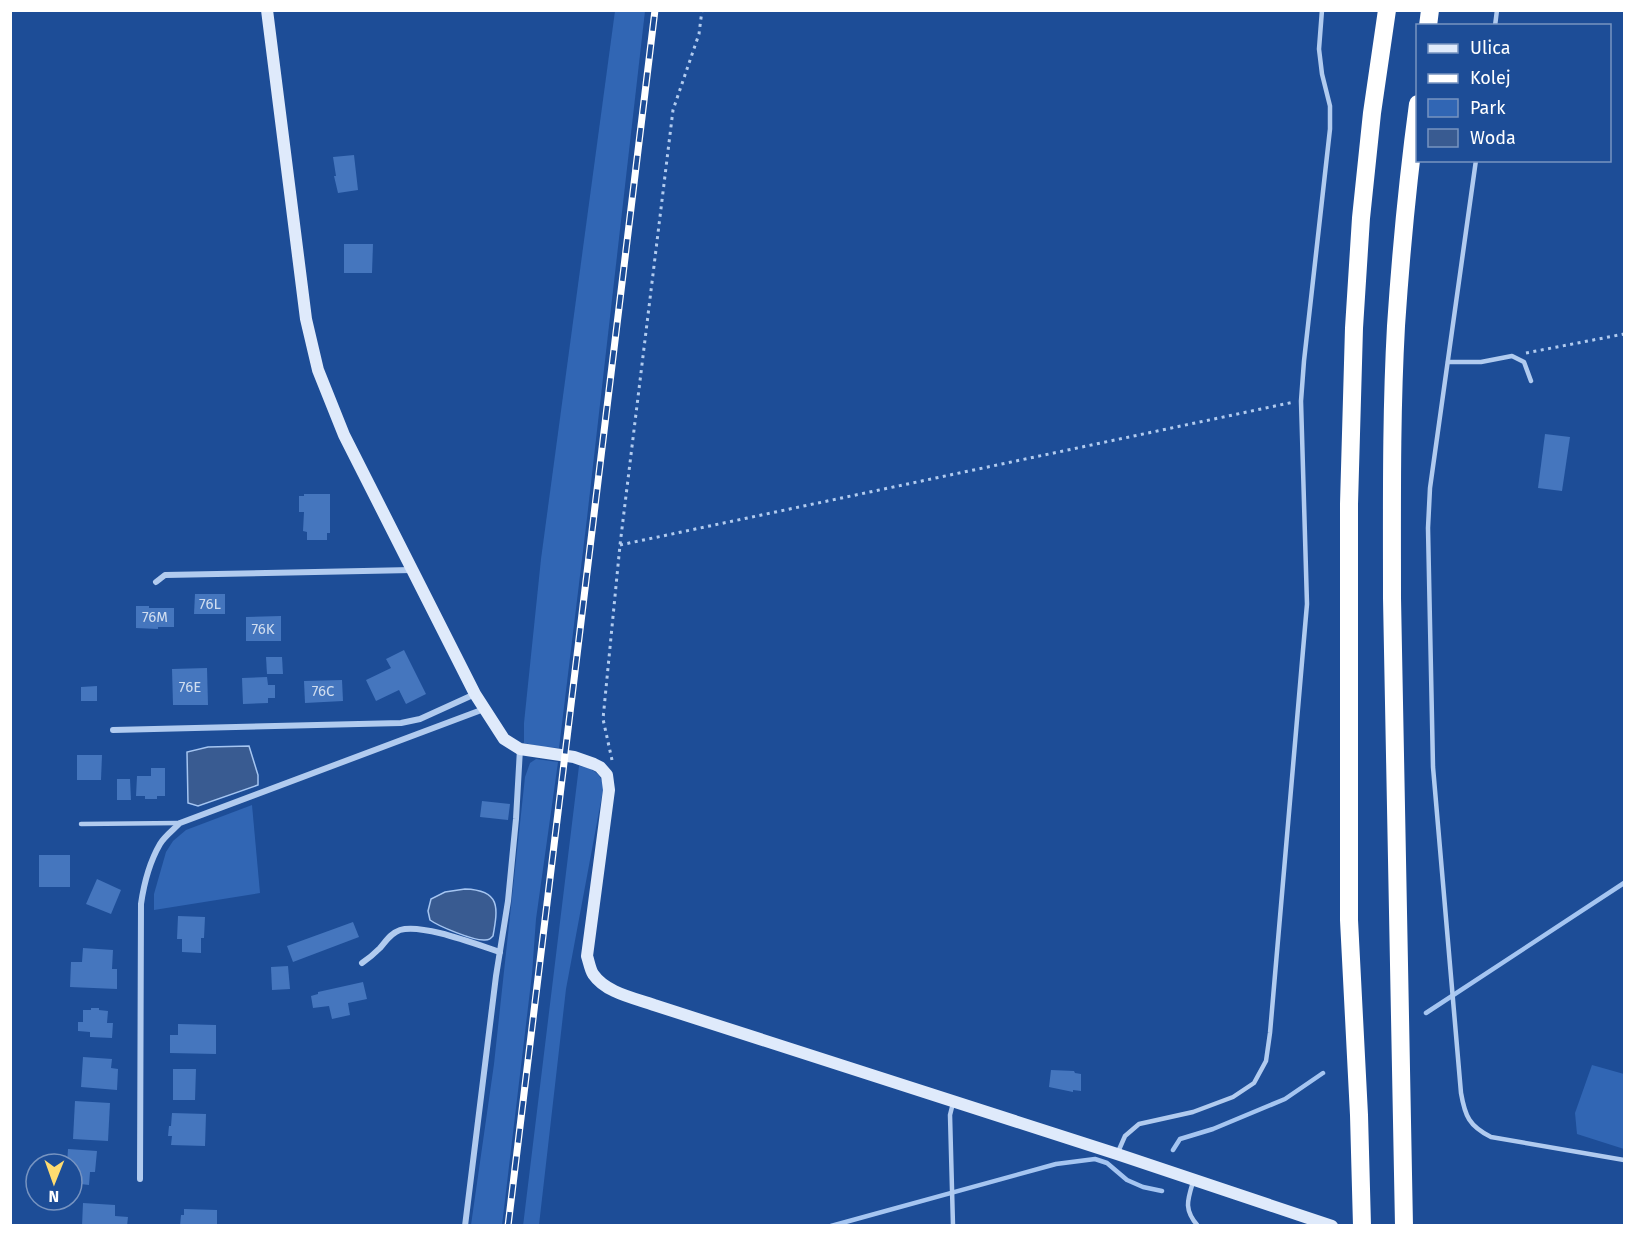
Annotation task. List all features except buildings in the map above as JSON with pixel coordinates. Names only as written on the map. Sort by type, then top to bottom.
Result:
[{"type":"highway","points":[[1362,1226],[1349,920],[1349,504],[1354,328],[1361,218],[1372,113],[1387,10]]},
{"type":"highway","points":[[1404,1226],[1392,504],[1396,327],[1404,225],[1416,121]]},
{"type":"street","points":[[267,10],[301,288],[314,357],[344,435],[475,694],[504,739],[520,749],[580,759],[600,767],[607,775],[610,784],[587,956],[592,973],[613,991],[1194,1179],[1332,1226]]},
{"type":"street","points":[[156,582],[165,575],[412,570]]},
{"type":"street","points":[[113,730],[401,723],[420,719],[475,694]]},
{"type":"street","points":[[140,1179],[141,904],[150,864],[161,842],[180,824],[484,710]]},
{"type":"street","points":[[465,1226],[508,901],[520,749]]},
{"type":"street","points":[[362,963],[379,950],[390,936],[400,930],[410,928],[447,935],[500,952]]},
{"type":"lane","points":[[1117,1154],[1125,1137],[1139,1124],[1193,1112],[1233,1096],[1254,1083],[1266,1061],[1307,604],[1300,401],[1330,129],[1330,106],[1319,49],[1322,10]]},
{"type":"lane","points":[[1476,162],[1430,488],[1428,539],[1433,767],[1461,1093],[1470,1123],[1491,1137],[1624,1160]]},
{"type":"lane","points":[[1448,362],[1481,362],[1512,356],[1524,362],[1532,381]]},
{"type":"lane","points":[[81,824],[180,824]]},
{"type":"lane","points":[[953,1101],[950,1115],[953,1226]]},
{"type":"lane","points":[[1194,1179],[1188,1200],[1189,1215],[1198,1226]]},
{"type":"path","points":[[607,775],[612,771],[612,761],[603,719],[620,545],[673,110],[699,34],[702,10]]},
{"type":"path","points":[[1512,356],[1624,334]]},
{"type":"path","points":[[620,545],[1300,401]]},
{"type":"green space","points":[[615,11],[645,11],[559,748],[543,747],[524,743],[524,723],[541,559]]},
{"type":"green space","points":[[536,759],[558,762],[536,919],[532,974],[502,1225],[471,1225],[494,1064],[525,777],[530,763]]},
{"type":"green space","points":[[579,766],[589,768],[600,776],[603,790],[566,989],[539,1225],[523,1226]]},
{"type":"green space","points":[[252,805],[260,893],[154,910],[154,894],[166,852],[173,841],[186,830]]},
{"type":"green space","points":[[1592,1065],[1624,1074],[1624,1149],[1577,1134],[1575,1113]]},
{"type":"water","points":[[249,746],[258,775],[258,785],[198,806],[188,803],[187,752],[208,747]]},
{"type":"water","points":[[465,889],[485,893],[494,902],[495,926],[493,936],[489,939],[480,940],[465,936],[430,920],[428,911],[431,899],[445,892]]},
{"type":"waterway","points":[[1426,1013],[1624,883]]},
{"type":"waterway","points":[[1173,1150],[1180,1139],[1213,1129],[1285,1099],[1323,1073]]},
{"type":"waterway","points":[[831,1226],[1056,1164],[1095,1159],[1107,1163],[1127,1180],[1143,1187],[1162,1191]]},
{"type":"railway","points":[[508,1226],[655,10]]}]
